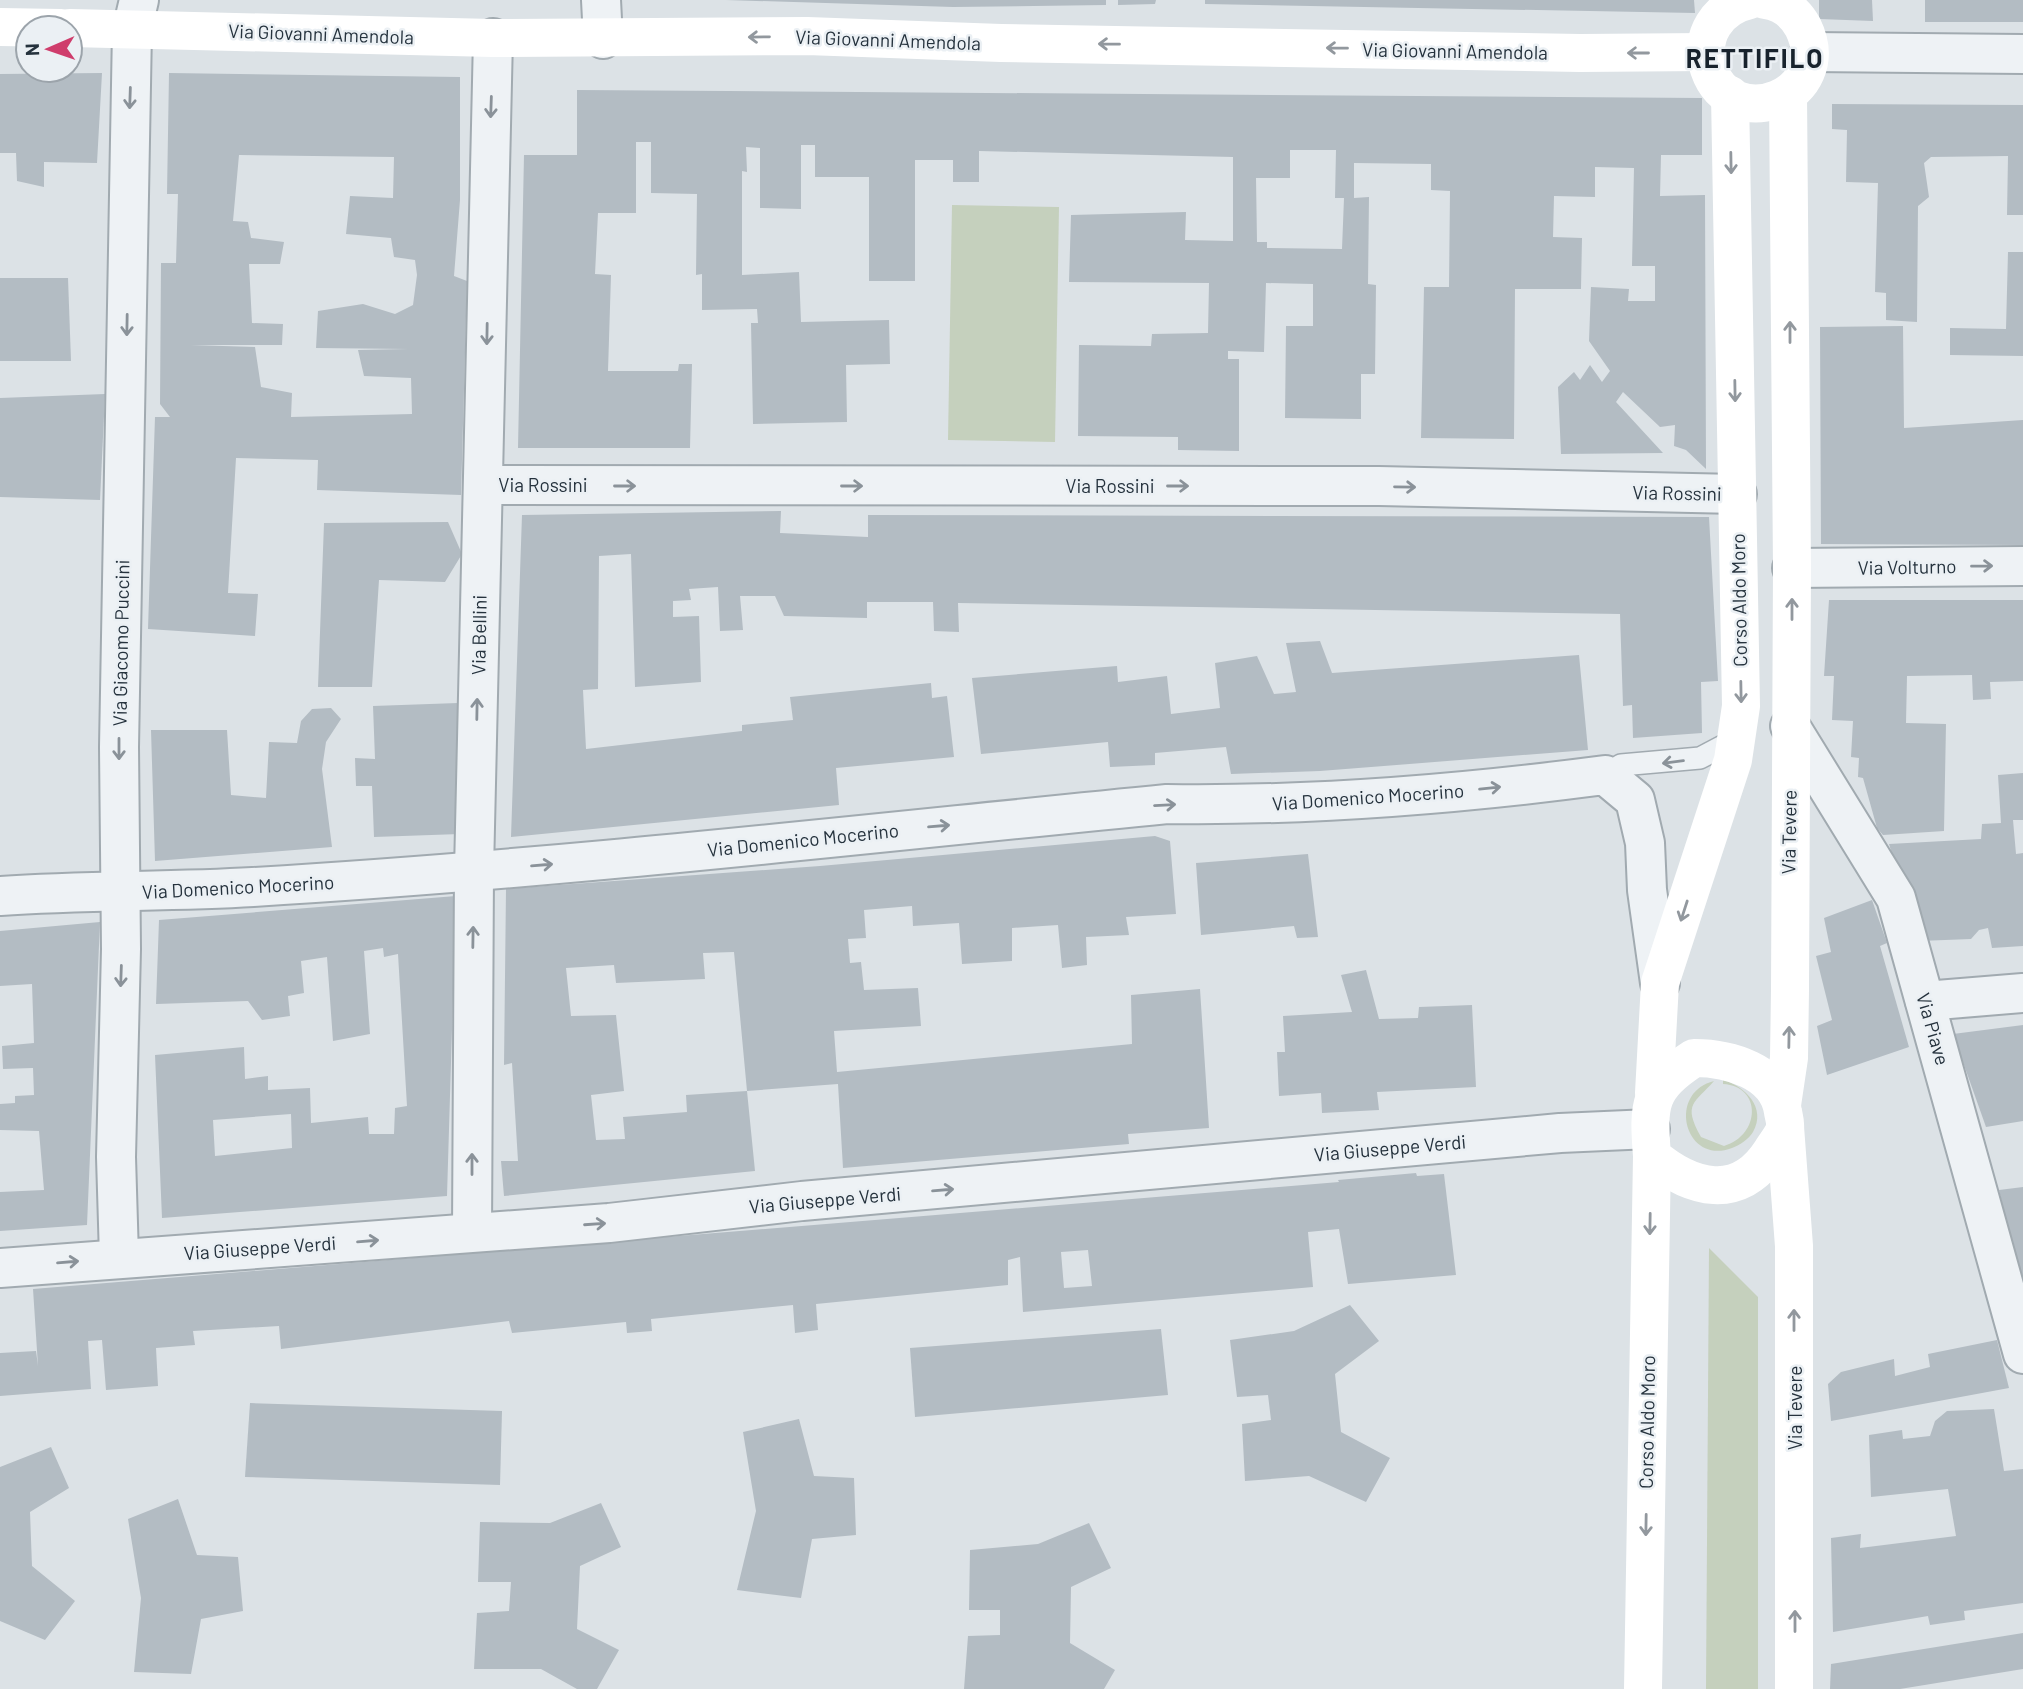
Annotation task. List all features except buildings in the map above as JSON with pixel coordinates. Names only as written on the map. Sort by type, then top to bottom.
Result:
[{"type":"street","points":[[601,0],[603,39]]},
{"type":"street","points":[[1761,2],[1799,20],[1810,52],[1804,76],[1788,94],[1773,102],[1756,104],[1730,95],[1712,78],[1706,52],[1712,26],[1723,12],[1761,2]]},
{"type":"street","name":"Via Giovanni Amendola","points":[[84,25],[135,15],[493,38],[807,36],[1001,43],[1580,53],[1706,52]]},
{"type":"street","name":"Via Giacomo Puccini","points":[[119,1257],[116,1157],[121,949],[119,893],[122,501],[135,15]]},
{"type":"street","name":"Via Bellini","points":[[472,1233],[474,871],[493,38]]},
{"type":"street","points":[[1810,52],[2023,54]]},
{"type":"street","points":[[1788,94],[1792,568],[1790,726]]},
{"type":"street","name":"Corso Aldo Moro","points":[[1643,1689],[1652,1126],[1661,982],[1732,760],[1741,706],[1730,95]]},
{"type":"street","name":"Via Rossini","points":[[483,485],[1379,486],[1737,494]]},
{"type":"street","name":"Via Volturno","points":[[1792,568],[2023,566]]},
{"type":"street","name":"Via Piave","points":[[1790,726],[1896,898],[2022,1349]]},
{"type":"street","name":"Via Tevere","points":[[1790,726],[1789,1059],[1784,1116],[1794,1246],[1794,1689]]},
{"type":"street","points":[[1605,775],[1635,800],[1645,842],[1647,890],[1661,982]]},
{"type":"street","name":"Via Domenico Mocerino","points":[[0,895],[88,890],[119,893],[474,871],[1167,804],[1271,805],[1465,791],[1605,775]]},
{"type":"street","points":[[1925,1001],[2023,993]]},
{"type":"street","points":[[1695,1058],[1717,1058],[1754,1072],[1772,1088],[1784,1116],[1763,1164],[1737,1183],[1700,1184],[1670,1172],[1652,1126],[1673,1072],[1695,1058]]},
{"type":"street","name":"Via Giuseppe Verdi","points":[[0,1268],[119,1257],[296,1247],[610,1223],[802,1201],[1652,1126]]},
{"type":"lane","name":"Via Domenico Mocerino","points":[[1605,775],[1621,765],[1700,758],[1736,738]]},
{"type":"green space","points":[[952,205],[1059,207],[1055,442],[948,440]]},
{"type":"green space","points":[[1723,1080],[1739,1087],[1746,1093],[1751,1099],[1757,1123],[1747,1139],[1732,1148],[1716,1151],[1703,1147],[1693,1138],[1687,1126],[1686,1112],[1690,1099],[1699,1088],[1714,1081],[1693,1105],[1692,1117],[1695,1126],[1701,1137],[1724,1146],[1736,1140],[1745,1132],[1750,1122],[1750,1102],[1745,1093],[1736,1087],[1723,1084]]},
{"type":"green space","points":[[1709,1248],[1758,1297],[1758,1689],[1706,1689]]},
{"type":"district","name":"RETTIFILO","points":[[1755,59]]}]
